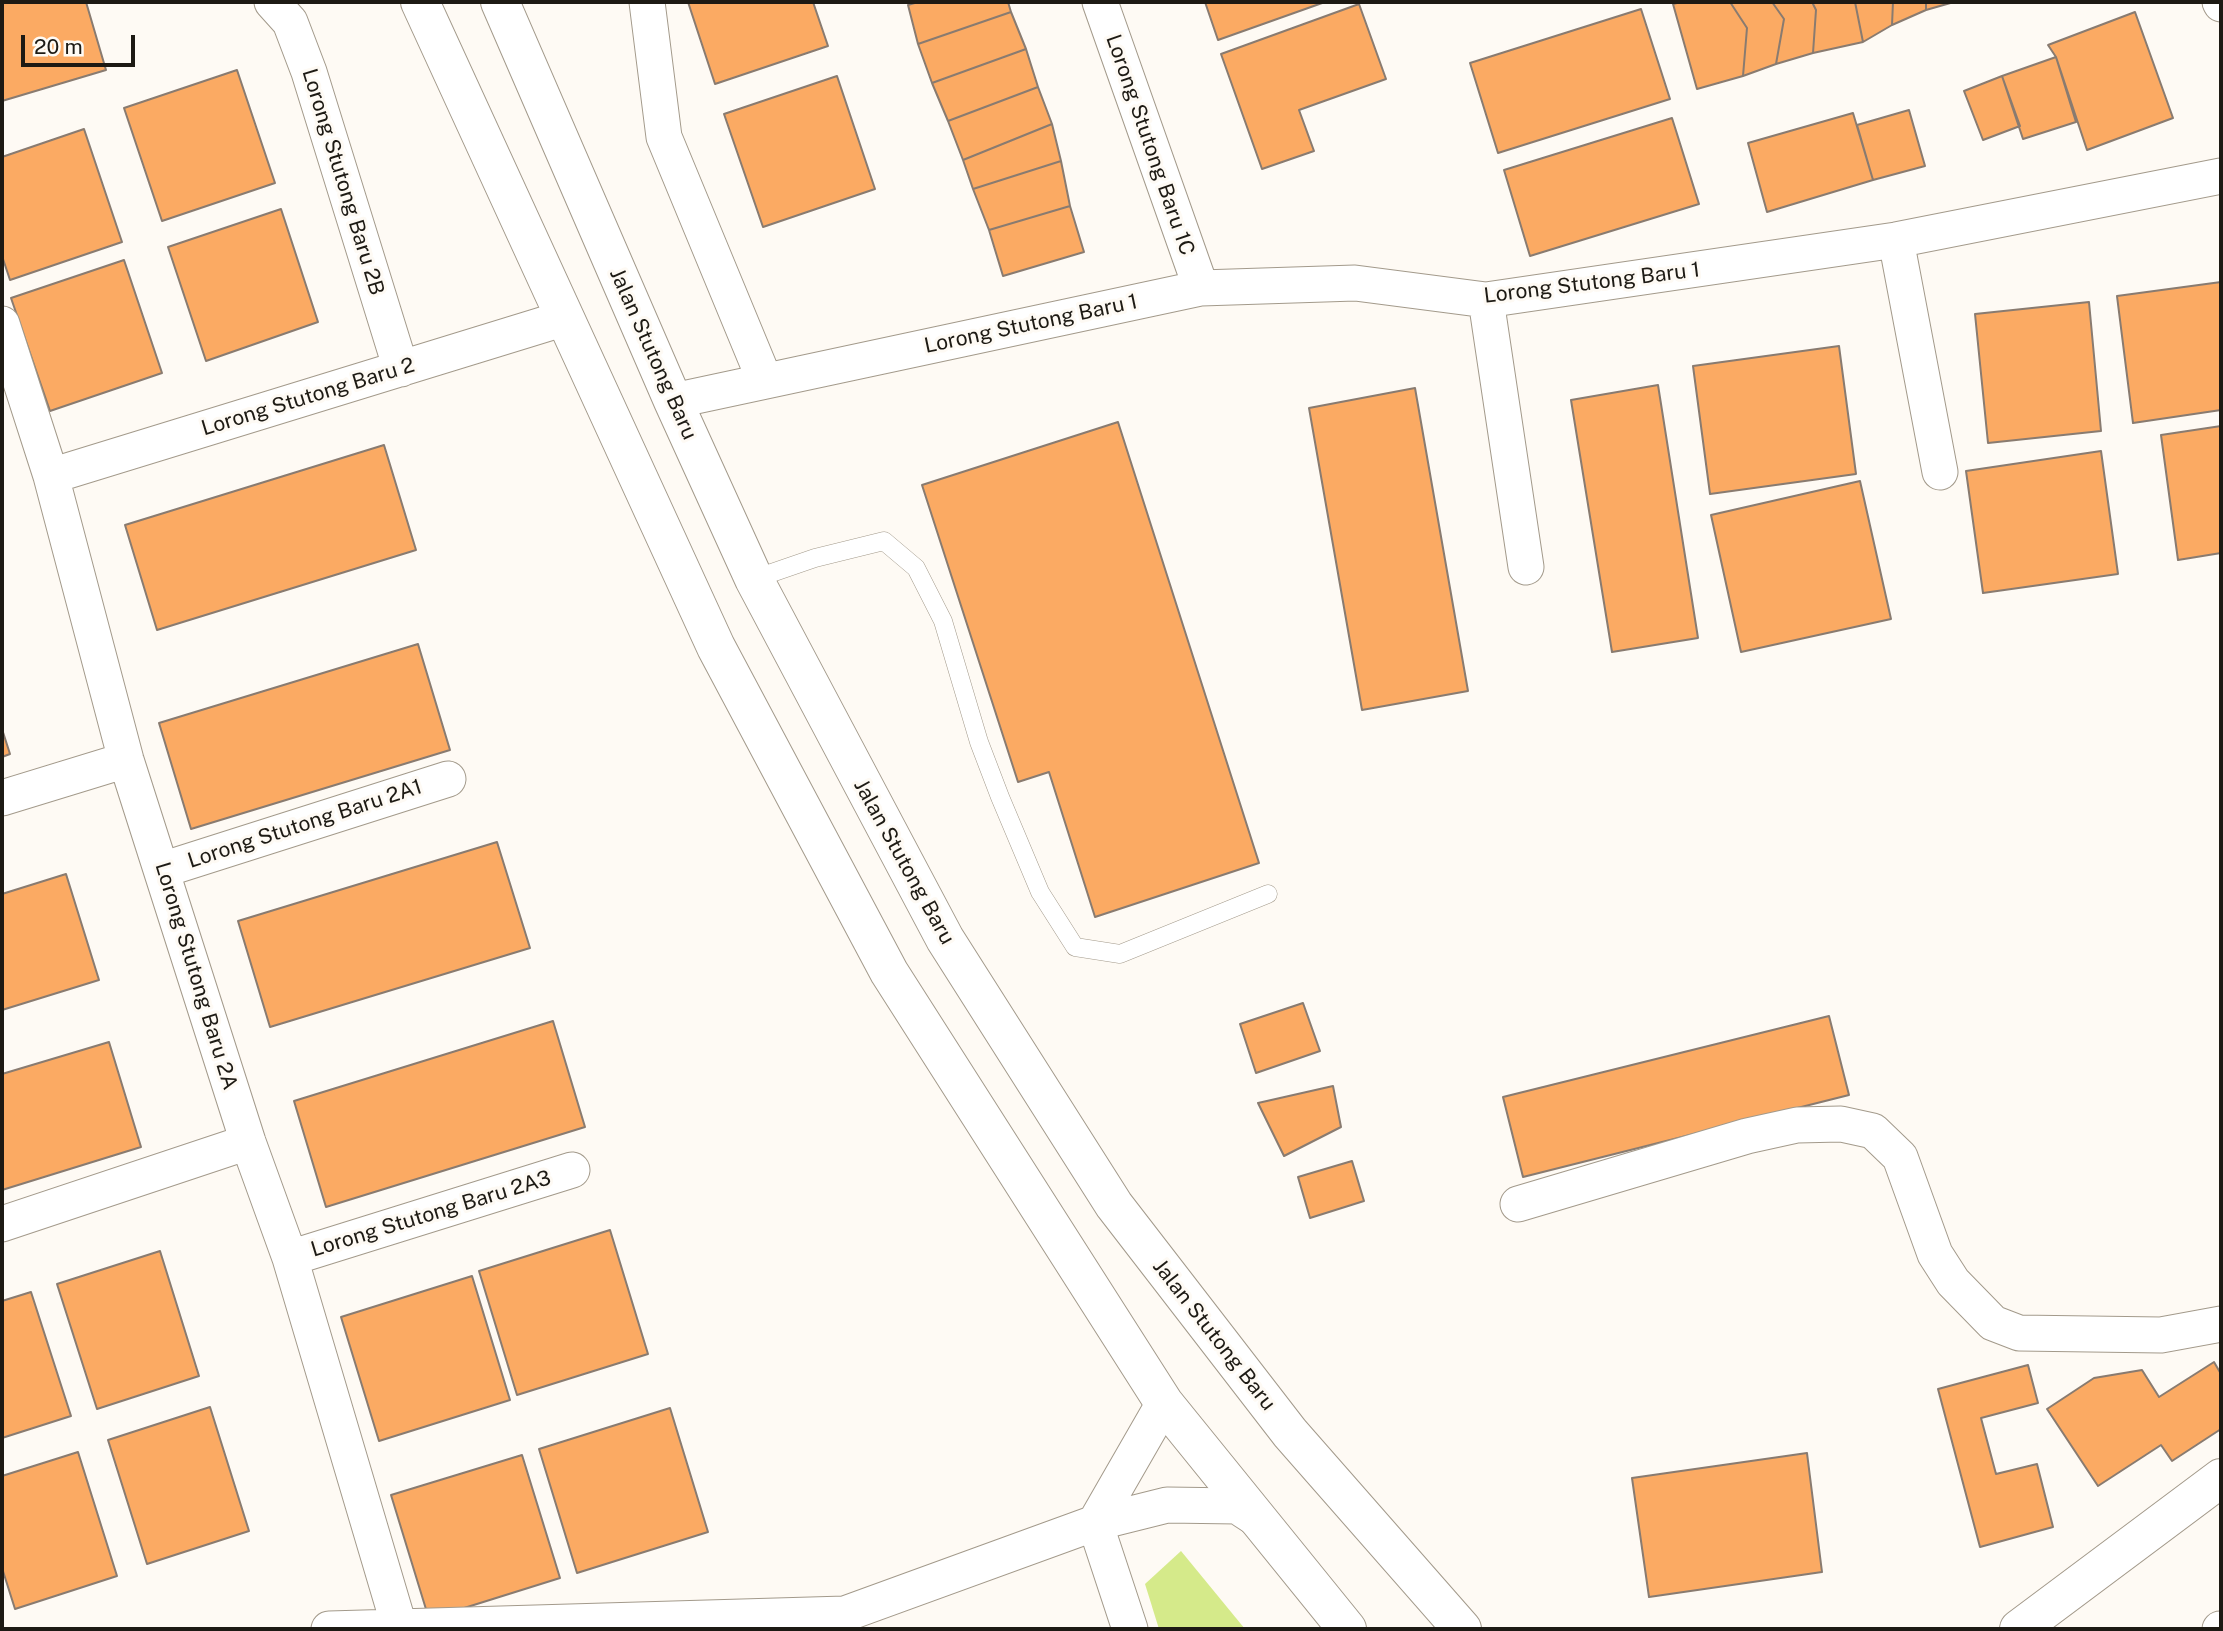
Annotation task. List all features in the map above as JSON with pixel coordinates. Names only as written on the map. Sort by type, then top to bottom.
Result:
[{"type":"main road","points":[[420,2],[716,647],[889,972],[1164,1403],[1348,1629]]},
{"type":"main road","name":"Jalan Stutong Baru","points":[[500,2],[673,401],[754,579],[945,939],[1114,1205],[1290,1433],[1462,1629]]},
{"type":"main road","points":[[2019,1629],[2221,1478]]},
{"type":"street","name":"Lorong Stutong Baru 2B","points":[[272,2],[290,22],[309,72],[401,369]]},
{"type":"street","points":[[647,2],[664,137],[765,381]]},
{"type":"street","name":"Lorong Stutong Baru 1C","points":[[1100,2],[1201,288]]},
{"type":"street","name":"Lorong Stutong Baru 1","points":[[673,401],[1201,288],[1355,283],[1486,300],[1896,240],[2221,176]]},
{"type":"street","points":[[1896,240],[1940,472]]},
{"type":"street","points":[[1486,300],[1526,567]]},
{"type":"street","name":"Lorong Stutong Baru 2","points":[[51,476],[565,318]]},
{"type":"street","name":"Lorong Stutong Baru 2A","points":[[2,324],[51,476],[126,760],[248,1142],[290,1258],[399,1627]]},
{"type":"street","points":[[2,798],[126,760]]},
{"type":"street","name":"Lorong Stutong Baru 2A1","points":[[162,870],[448,779]]},
{"type":"street","points":[[1518,1204],[1747,1136],[1797,1125],[1841,1124],[1873,1131],[1900,1157],[1935,1254],[1953,1282],[1993,1323],[2019,1333],[2161,1335],[2221,1324]]},
{"type":"street","points":[[2,1224],[248,1142]]},
{"type":"street","name":"Lorong Stutong Baru 2A3","points":[[290,1258],[572,1170]]},
{"type":"street","points":[[1130,1629],[1095,1524],[1164,1403]]},
{"type":"street","points":[[329,1629],[845,1614],[1095,1524],[1167,1505],[1237,1506],[1260,1521]]},
{"type":"lane","points":[[754,579],[815,558],[884,541],[916,568],[943,621],[979,743],[1040,892],[1076,947],[1120,954],[1268,894]]},
{"type":"green space","points":[[1181,1551],[1245,1629],[1159,1629],[1145,1584]]},
{"type":"building","points":[[2,2],[86,2],[106,70],[2,101]]},
{"type":"building","points":[[688,2],[813,2],[828,46],[715,84]]},
{"type":"building","points":[[918,2],[1008,2],[1011,12],[918,44],[908,5]]},
{"type":"building","points":[[1205,2],[1325,2],[1218,40]]},
{"type":"building","points":[[1730,2],[1747,28],[1743,76],[1697,89],[1673,4]]},
{"type":"building","points":[[1730,2],[1772,2],[1784,19],[1776,64],[1743,76],[1747,28]]},
{"type":"building","points":[[1772,2],[1812,2],[1816,10],[1813,53],[1776,64],[1784,19]]},
{"type":"building","points":[[1812,2],[1855,2],[1863,42],[1813,53],[1816,10]]},
{"type":"building","points":[[1855,2],[1893,2],[1892,25],[1863,42]]},
{"type":"building","points":[[1893,2],[1926,2],[1926,10],[1892,25]]},
{"type":"building","points":[[1926,2],[1954,2],[1926,10]]},
{"type":"building","points":[[1359,4],[1386,79],[1299,110],[1314,151],[1262,169],[1221,54]]},
{"type":"building","points":[[1641,9],[1670,99],[1498,153],[1470,63]]},
{"type":"building","points":[[1011,12],[1026,49],[932,83],[918,44]]},
{"type":"building","points":[[2135,12],[2173,118],[2087,150],[2056,57],[2048,45]]},
{"type":"building","points":[[1026,49],[1038,87],[948,121],[932,83]]},
{"type":"building","points":[[2056,57],[2076,122],[2023,139],[2002,76]]},
{"type":"building","points":[[237,70],[275,183],[162,221],[124,108]]},
{"type":"building","points":[[837,76],[875,189],[763,227],[724,114]]},
{"type":"building","points":[[2002,76],[2020,126],[1983,140],[1964,91]]},
{"type":"building","points":[[1038,87],[1052,124],[963,160],[948,121]]},
{"type":"building","points":[[1909,110],[1925,166],[1873,180],[1857,125]]},
{"type":"building","points":[[1853,113],[1873,180],[1767,212],[1748,143]]},
{"type":"building","points":[[1672,118],[1699,204],[1530,256],[1504,170]]},
{"type":"building","points":[[1052,124],[1061,161],[973,189],[963,160]]},
{"type":"building","points":[[84,129],[122,242],[10,280],[2,256],[2,157]]},
{"type":"building","points":[[1061,161],[1070,206],[989,230],[973,189]]},
{"type":"building","points":[[1070,206],[1084,252],[1003,276],[989,230]]},
{"type":"building","points":[[281,209],[318,322],[206,361],[168,247]]},
{"type":"building","points":[[124,260],[162,373],[50,411],[11,298]]},
{"type":"building","points":[[2221,282],[2221,410],[2133,423],[2117,296]]},
{"type":"building","points":[[2089,302],[2101,431],[1988,443],[1975,314]]},
{"type":"building","points":[[1839,346],[1856,474],[1710,494],[1693,366]]},
{"type":"building","points":[[1658,385],[1698,638],[1612,652],[1571,400]]},
{"type":"building","points":[[1415,388],[1468,691],[1362,710],[1309,408]]},
{"type":"building","points":[[1118,422],[1259,863],[1095,917],[1049,772],[1018,782],[922,485]]},
{"type":"building","points":[[2221,426],[2221,553],[2178,560],[2161,435]]},
{"type":"building","points":[[384,445],[416,550],[157,630],[125,525]]},
{"type":"building","points":[[2101,451],[2118,574],[1983,593],[1966,471]]},
{"type":"building","points":[[1860,481],[1891,619],[1741,652],[1711,515]]},
{"type":"building","points":[[418,644],[450,750],[191,829],[159,723]]},
{"type":"building","points":[[2,729],[10,754],[2,757]]},
{"type":"building","points":[[497,842],[530,948],[270,1027],[238,921]]},
{"type":"building","points":[[66,874],[99,980],[2,1010],[2,894]]},
{"type":"building","points":[[1303,1003],[1320,1051],[1256,1073],[1240,1024]]},
{"type":"building","points":[[1829,1016],[1849,1095],[1523,1177],[1503,1097]]},
{"type":"building","points":[[553,1021],[585,1127],[326,1207],[294,1101]]},
{"type":"building","points":[[109,1042],[141,1147],[2,1190],[2,1074]]},
{"type":"building","points":[[1333,1086],[1341,1127],[1284,1156],[1258,1103]]},
{"type":"building","points":[[1352,1161],[1364,1201],[1310,1218],[1298,1177]]},
{"type":"building","points":[[610,1230],[648,1354],[517,1395],[479,1271]]},
{"type":"building","points":[[160,1251],[199,1376],[97,1409],[57,1284]]},
{"type":"building","points":[[472,1276],[510,1400],[379,1441],[341,1317]]},
{"type":"building","points":[[31,1292],[71,1416],[2,1438],[2,1301]]},
{"type":"building","points":[[2214,1362],[2221,1374],[2221,1429],[2172,1461],[2161,1445],[2098,1486],[2047,1409],[2094,1378],[2142,1370],[2159,1397]]},
{"type":"building","points":[[2028,1365],[2038,1403],[1981,1418],[1996,1474],[2037,1464],[2053,1527],[1980,1547],[1938,1389]]},
{"type":"building","points":[[210,1407],[249,1531],[147,1564],[108,1440]]},
{"type":"building","points":[[670,1408],[708,1532],[577,1573],[539,1449]]},
{"type":"building","points":[[78,1452],[117,1576],[15,1609],[2,1568],[2,1476]]},
{"type":"building","points":[[1807,1453],[1822,1572],[1649,1597],[1632,1478]]},
{"type":"building","points":[[522,1455],[560,1578],[429,1619],[391,1495]]}]
